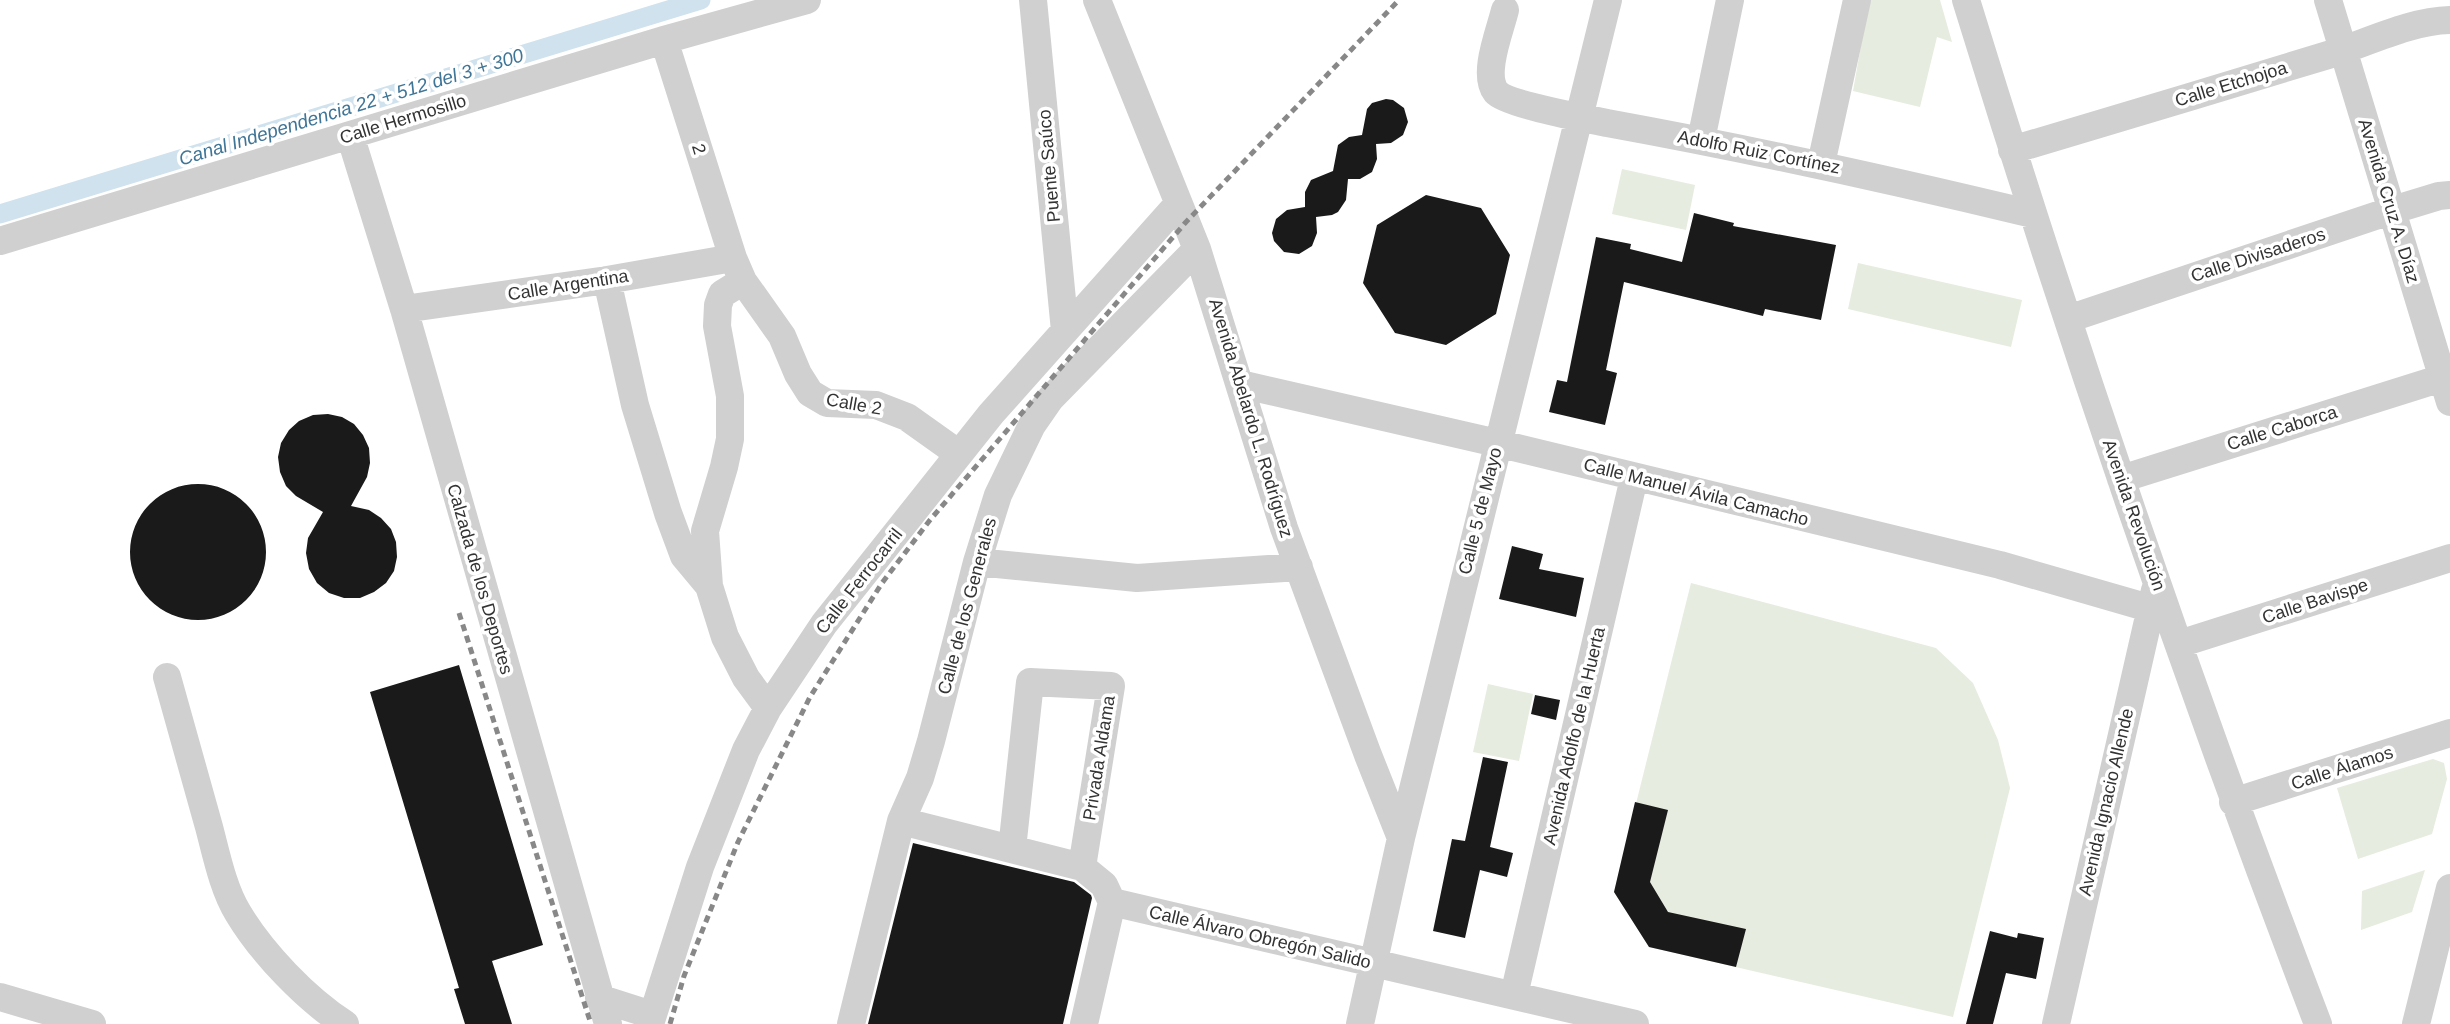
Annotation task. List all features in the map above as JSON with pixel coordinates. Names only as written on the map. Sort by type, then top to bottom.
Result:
[{"type":"street","name":"Calle Hermosillo","points":[[0,241],[664,40],[807,0]]},
{"type":"street","name":"Puente Saúco","points":[[1033,0],[1065,331]]},
{"type":"street","name":"Avenida Abelardo L. Rodríguez","points":[[1097,0],[1197,249],[1284,528],[1401,838]]},
{"type":"street","name":"Calle 5 de Mayo","points":[[1360,1024],[1401,838],[1608,0]]},
{"type":"street","points":[[1700,140],[1730,0]]},
{"type":"street","points":[[1821,164],[1857,0]]},
{"type":"street","name":"Avenida Revolución","points":[[1966,0],[2032,214],[2233,802],[2318,1024]]},
{"type":"street","name":"Avenida Cruz A. Díaz","points":[[2328,0],[2446,390]]},
{"type":"street","name":"Adolfo Ruiz Cortínez","points":[[1505,10],[1490,72],[1491,84],[1498,95],[1579,117],[1821,164],[2032,214]]},
{"type":"street","name":"Calle Etchojoa","points":[[2012,150],[2343,51],[2435,20],[2450,20]]},
{"type":"street","name":"2","points":[[664,40],[738,270]]},
{"type":"street","name":"Calzada de los Deportes","points":[[350,135],[404,309],[604,1011]]},
{"type":"street","name":"Calle Divisaderos","points":[[2068,319],[2393,210],[2450,195]]},
{"type":"street","name":"Calle Ferrocarril","points":[[651,1020],[700,867],[746,750],[768,709],[824,624],[991,414],[1178,204]]},
{"type":"street","name":"Calle de los Generales","points":[[850,1024],[901,821],[920,778],[932,741],[977,562],[998,495],[1032,425],[1050,399],[1197,249]]},
{"type":"street","points":[[738,270],[718,304],[717,326],[730,396],[730,439],[705,531],[709,586],[725,637],[746,678],[768,709]]},
{"type":"street","name":"Calle Argentina","points":[[404,309],[607,280],[738,270]]},
{"type":"street","name":"Calle 2","points":[[738,270],[782,336],[798,374],[810,393],[827,403],[876,405],[907,418],[959,454]]},
{"type":"street","points":[[607,280],[635,405],[668,513],[684,556],[709,586]]},
{"type":"street","name":"Calle Manuel Ávila Camacho","points":[[1240,384],[1497,443],[2000,565],[2150,608]]},
{"type":"street","name":"Calle Caborca","points":[[2122,479],[2446,390]]},
{"type":"street","name":"Avenida Adolfo de la Huerta","points":[[1524,1007],[1634,478]]},
{"type":"street","name":"Calle Bavispe","points":[[2179,644],[2450,558]]},
{"type":"street","points":[[977,562],[1137,578],[1299,567]]},
{"type":"street","name":"Avenida Ignacio Allende","points":[[2056,1024],[2158,581]]},
{"type":"street","points":[[167,677],[219,865],[236,911],[262,947],[294,981],[332,1016],[345,1024]]},
{"type":"street","name":"Privada Aldama","points":[[1012,849],[1030,682],[1111,686],[1082,867]]},
{"type":"street","name":"Calle Álamos","points":[[2233,802],[2450,733]]},
{"type":"street","points":[[901,821],[1082,867],[1104,886],[1112,902],[1084,1024]]},
{"type":"street","points":[[2416,1024],[2450,888]]},
{"type":"street","name":"Calle Álvaro Obregón Salido","points":[[1112,902],[1374,963],[1524,1007],[1635,1024]]},
{"type":"street","points":[[0,998],[92,1024]]},
{"type":"street","points":[[604,1011],[651,1020]]},
{"type":"street","points":[[0,1018],[2,1024]]},
{"type":"shaded area","points":[[1869,0],[1940,0],[1952,42],[1937,37],[1920,107],[1853,91]]},
{"type":"shaded area","points":[[1622,169],[1695,185],[1686,230],[1612,214]]},
{"type":"shaded area","points":[[1858,263],[2022,300],[2011,347],[1848,309]]},
{"type":"shaded area","points":[[1691,583],[1936,648],[1973,683],[1998,740],[2010,788],[1953,1017],[1649,947],[1614,892]]},
{"type":"shaded area","points":[[1488,684],[1533,694],[1519,761],[1473,752]]},
{"type":"shaded area","points":[[2433,759],[2444,763],[2447,779],[2432,834],[2358,859],[2337,788]]},
{"type":"shaded area","points":[[2425,870],[2412,912],[2361,930],[2362,891]]},
{"type":"building","points":[[1393,100],[1404,108],[1408,122],[1403,135],[1391,143],[1376,144],[1377,159],[1372,172],[1360,179],[1348,179],[1346,200],[1338,212],[1316,217],[1317,233],[1312,246],[1299,254],[1284,252],[1274,241],[1272,233],[1276,219],[1287,210],[1305,207],[1305,192],[1311,180],[1333,171],[1338,145],[1349,137],[1362,135],[1367,109],[1372,103]]},
{"type":"building","points":[[1426,195],[1481,208],[1510,255],[1496,314],[1446,345],[1395,333],[1363,283],[1377,225]]},
{"type":"building","points":[[1694,213],[1734,223],[1733,226],[1836,245],[1821,320],[1765,309],[1763,316],[1624,282],[1606,370],[1617,373],[1605,425],[1549,412],[1557,380],[1567,382],[1596,237],[1631,244],[1630,249],[1682,262]]},
{"type":"building","points":[[313,415],[342,417],[354,424],[369,448],[367,477],[351,506],[369,510],[381,518],[391,529],[396,542],[394,571],[386,583],[360,598],[344,598],[329,593],[317,583],[309,569],[306,553],[308,538],[323,512],[296,496],[286,486],[280,472],[278,457],[281,443],[289,430],[299,421]]},
{"type":"building","points":[[198,484],[224,489],[246,504],[261,526],[266,552],[261,578],[246,600],[224,615],[198,620],[172,615],[150,600],[135,578],[130,552],[135,526],[150,504],[172,489]]},
{"type":"building","points":[[1512,546],[1543,554],[1539,569],[1584,578],[1576,617],[1499,599]]},
{"type":"building","points":[[459,665],[543,945],[492,961],[512,1024],[465,1024],[454,989],[459,988],[370,692]]},
{"type":"building","points":[[1535,695],[1560,700],[1556,720],[1531,714]]},
{"type":"building","points":[[1483,757],[1508,762],[1490,847],[1513,853],[1507,877],[1480,870],[1465,938],[1433,931],[1452,839],[1465,841]]},
{"type":"building","points":[[1635,802],[1668,810],[1650,882],[1668,912],[1746,929],[1736,967],[1649,947],[1614,892]]},
{"type":"building","points":[[913,843],[1074,882],[1091,895],[1063,1024],[868,1024]]},
{"type":"building","points":[[1990,931],[2017,938],[2018,933],[2044,938],[2036,979],[2006,973],[1993,1024],[1966,1024]]},
{"type":"waterway","name":"Canal Independencia 22 + 512 del 3 + 300","points":[[0,214],[701,0]]},
{"type":"railway","points":[[670,1024],[684,976],[738,842],[810,697],[882,583],[930,520],[1186,222],[1399,0]]},
{"type":"railway","points":[[459,613],[591,1024]]}]
